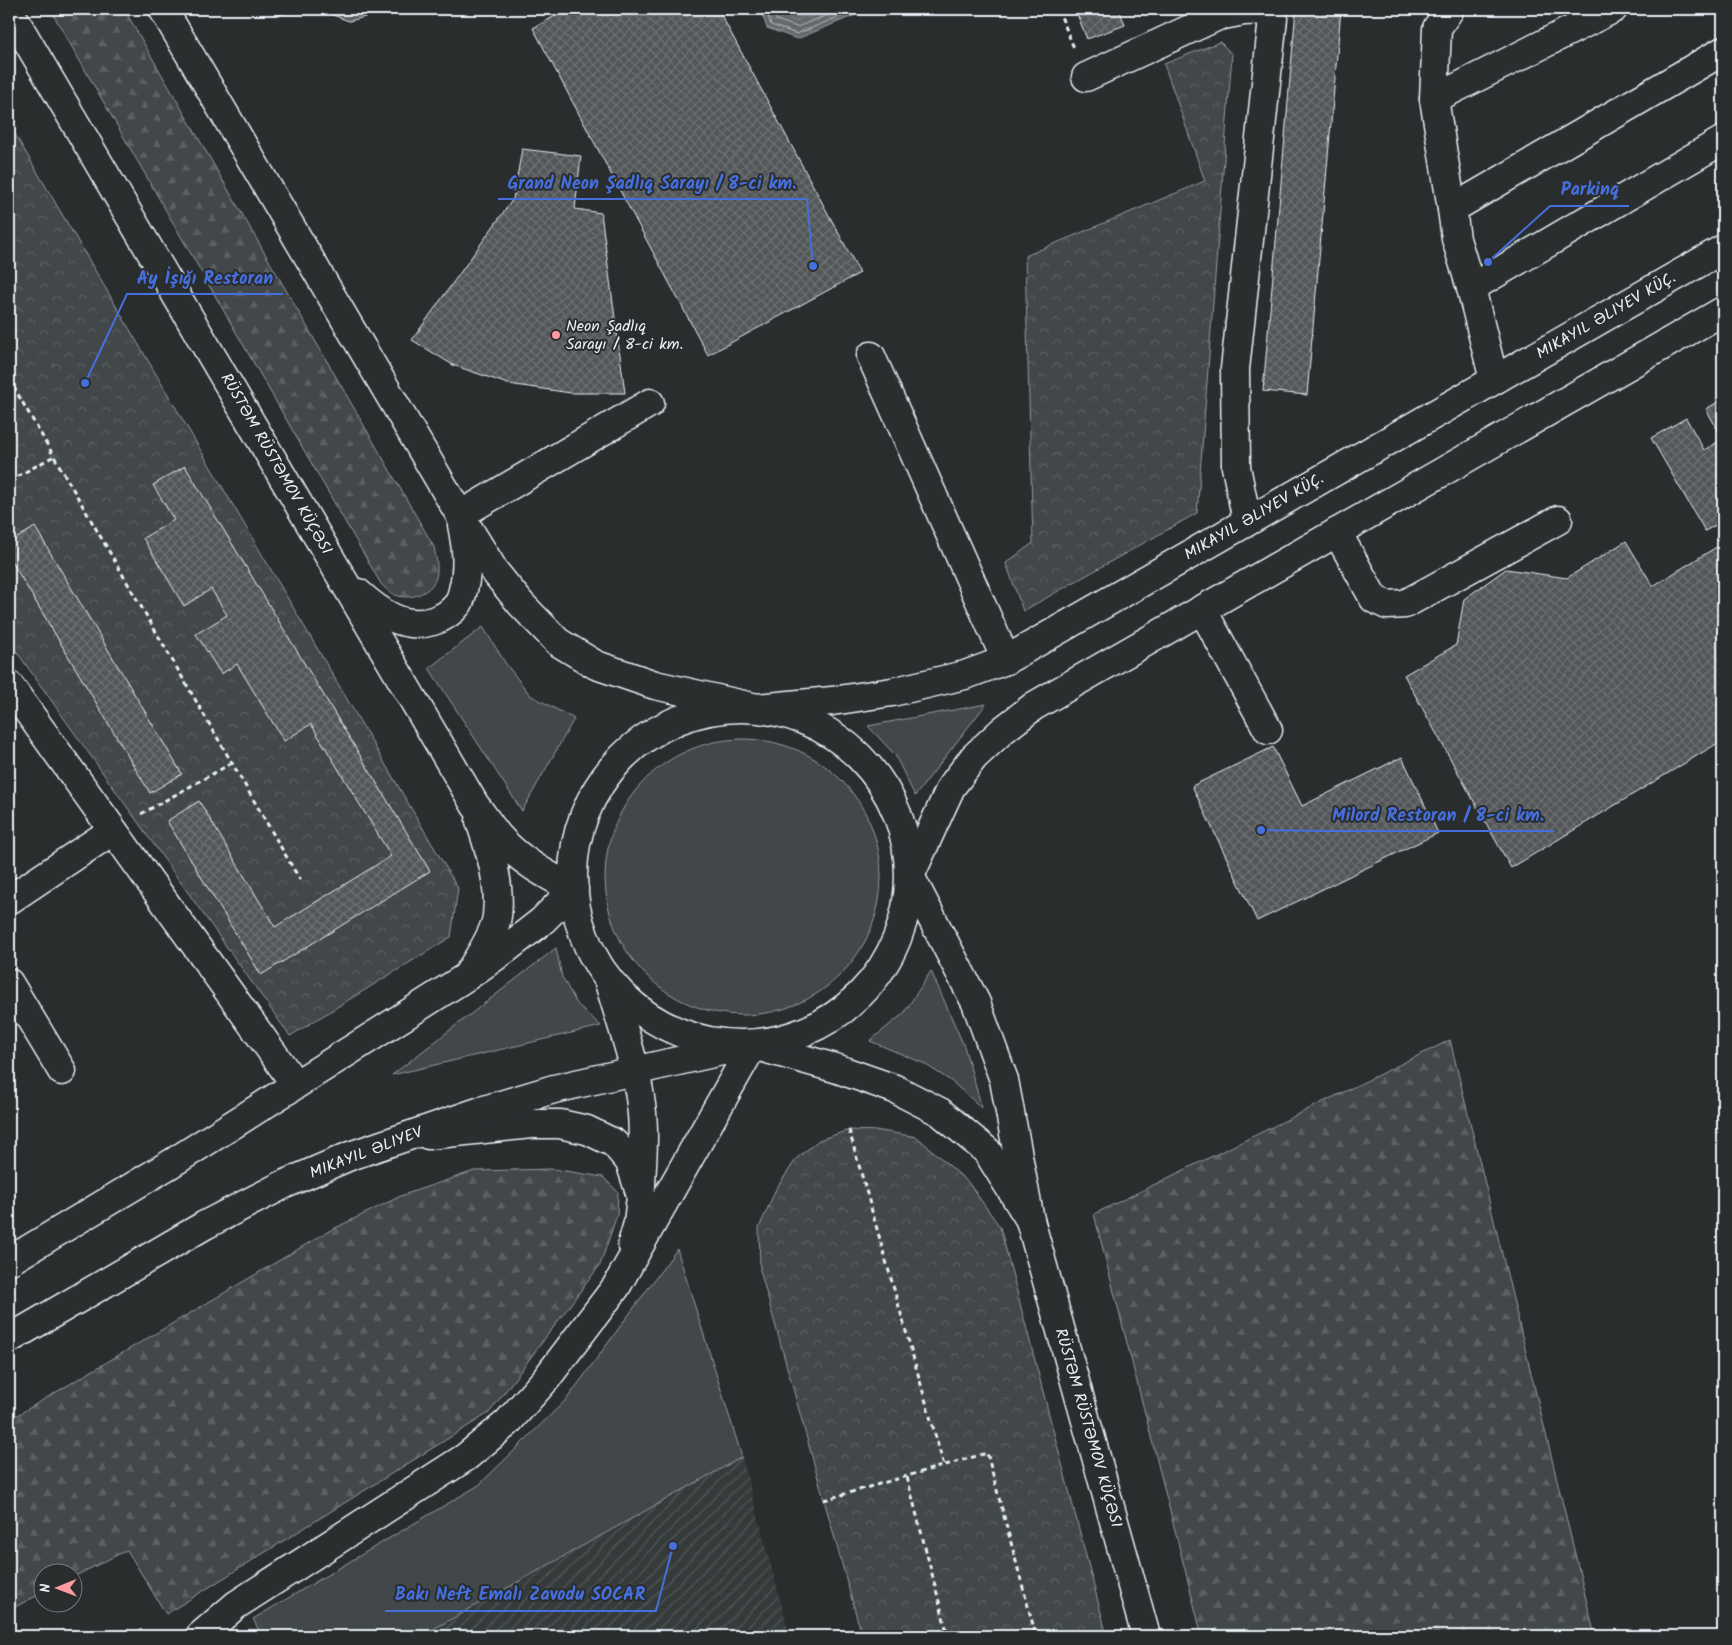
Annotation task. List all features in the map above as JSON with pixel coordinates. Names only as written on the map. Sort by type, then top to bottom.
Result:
[{"type":"main road","points":[[163,9],[494,572],[521,604],[558,642],[596,665],[655,685],[798,717],[834,735],[866,762],[889,796],[905,835],[910,876],[976,1003],[1004,1080],[1030,1220]]},
{"type":"main road","points":[[1450,9],[1437,28],[1434,99],[1456,239],[1471,288],[1494,380]]},
{"type":"main road","points":[[1434,99],[1613,9]]},
{"type":"main road","name":"RÜSTƏM RÜSTƏMOV KÜÇƏSI","points":[[9,10],[475,805],[499,837],[522,858],[544,874],[574,889]]},
{"type":"main road","points":[[1086,77],[1218,16],[1244,11],[1274,10],[1235,369],[1236,467],[1247,522]]},
{"type":"main road","points":[[1452,209],[1723,51]]},
{"type":"main road","points":[[1471,288],[1723,140]]},
{"type":"main road","points":[[616,1288],[630,1252],[638,1223],[643,1140],[641,1106],[635,1070],[608,979],[584,937],[574,889],[577,840],[594,794],[624,756],[663,727],[709,711],[832,701],[892,692],[965,675],[1006,660],[1723,249]]},
{"type":"main road","points":[[9,1339],[205,1224],[285,1184],[350,1156],[481,1111],[545,1092],[635,1070],[802,1034],[846,1008],[880,971],[902,926],[910,876],[951,787],[974,757],[1003,730],[1034,706],[1723,311]]},
{"type":"main road","points":[[871,356],[1006,660]]},
{"type":"main road","points":[[460,515],[650,403]]},
{"type":"main road","points":[[344,580],[366,600],[401,622],[422,624],[444,618],[459,604],[466,579],[467,552],[460,515]]},
{"type":"main road","points":[[1337,532],[1374,599],[1387,605],[1405,604],[1558,520]]},
{"type":"main road","points":[[1202,610],[1268,730]]},
{"type":"main road","points":[[9,686],[17,713],[112,831],[295,1084]]},
{"type":"main road","points":[[466,977],[486,945],[497,917],[497,883],[489,848],[475,805]]},
{"type":"main road","points":[[9,900],[112,831]]},
{"type":"main road","points":[[9,1262],[172,1163],[466,977],[542,921],[574,889]]},
{"type":"main road","points":[[608,979],[643,1013],[686,1036],[720,1044],[753,1045],[835,1068],[895,1089],[940,1112],[987,1151],[1030,1220]]},
{"type":"main road","points":[[9,983],[62,1071]]},
{"type":"main road","points":[[200,1636],[236,1605],[466,1457],[507,1423],[546,1379],[616,1288],[753,1045]]},
{"type":"main road","points":[[408,1136],[531,1124],[560,1124],[587,1130],[614,1143],[630,1162],[641,1196]]},
{"type":"main road","name":"RÜSTƏM RÜSTƏMOV KÜÇƏSI","points":[[1030,1220],[1146,1636]]},
{"type":"path","points":[[1058,9],[1086,77]]},
{"type":"path","points":[[9,379],[300,880]]},
{"type":"path","points":[[9,481],[54,456]]},
{"type":"path","points":[[112,831],[232,763]]},
{"type":"path","points":[[849,1130],[944,1466]]},
{"type":"path","points":[[824,1500],[987,1453],[1036,1636]]},
{"type":"path","points":[[906,1476],[948,1636]]},
{"type":"shaded area","points":[[742,1457],[790,1636],[421,1636]]},
{"type":"green space","points":[[50,9],[124,9],[434,547],[437,574],[431,587],[416,596],[404,597],[393,594],[381,584]]},
{"type":"green space","points":[[1220,42],[1232,54],[1197,513],[1023,611],[1006,563],[1033,543],[1025,256],[1205,181],[1164,64]]},
{"type":"green space","points":[[9,124],[458,888],[451,937],[290,1036],[9,641]]},
{"type":"green space","points":[[483,627],[506,664],[530,695],[574,719],[522,811],[429,668]]},
{"type":"green space","points":[[986,704],[915,796],[895,755],[868,726]]},
{"type":"green space","points":[[743,739],[770,742],[796,749],[820,762],[841,779],[858,800],[871,824],[878,850],[881,877],[878,904],[871,930],[858,954],[841,975],[820,992],[796,1005],[770,1012],[743,1015],[716,1012],[690,1005],[666,992],[645,975],[628,954],[615,930],[608,904],[605,877],[608,850],[615,824],[628,800],[645,779],[666,762],[690,749],[716,742]]},
{"type":"green space","points":[[556,948],[562,977],[577,1004],[601,1026],[392,1075]]},
{"type":"green space","points":[[931,971],[964,1046],[982,1108],[951,1081],[923,1063],[870,1041],[904,1013]]},
{"type":"green space","points":[[1450,1040],[1595,1636],[1202,1636],[1094,1214]]},
{"type":"green space","points":[[849,1130],[881,1131],[917,1137],[968,1182],[1000,1227],[1107,1636],[862,1636],[760,1270],[759,1228],[776,1189],[797,1158],[819,1140]]},
{"type":"green space","points":[[553,1169],[603,1177],[618,1192],[617,1215],[600,1265],[489,1413],[166,1614],[127,1550],[82,1572],[82,1562],[32,1562],[32,1598],[9,1610],[9,1420],[329,1231],[403,1195],[474,1171]]},
{"type":"green space","points":[[677,1249],[742,1457],[421,1636],[262,1636],[253,1619],[479,1485],[567,1399]]},
{"type":"water","points":[[760,9],[863,9],[860,13],[797,39],[767,28]]},
{"type":"building","points":[[273,9],[291,9],[279,16]]},
{"type":"building","points":[[323,9],[385,9],[381,13],[349,21],[325,12]]},
{"type":"building","points":[[568,9],[718,9],[860,273],[708,355],[533,28]]},
{"type":"building","points":[[1075,9],[1119,9],[1125,25],[1087,39]]},
{"type":"building","points":[[1296,9],[1341,9],[1307,395],[1263,391]]},
{"type":"building","points":[[522,149],[581,156],[575,209],[601,213],[625,393],[571,393],[508,384],[453,365],[412,340],[513,199]]},
{"type":"building","points":[[1723,399],[1723,439],[1706,409]]},
{"type":"building","points":[[1686,418],[1704,450],[1723,439],[1723,521],[1705,531],[1651,438]]},
{"type":"building","points":[[185,466],[430,871],[261,975],[167,821],[199,801],[275,927],[391,856],[311,724],[284,741],[237,664],[221,674],[196,634],[227,615],[211,589],[184,606],[143,538],[174,520],[153,485]]},
{"type":"building","points":[[35,527],[182,774],[150,793],[9,557],[9,543]]},
{"type":"building","points":[[1626,541],[1653,586],[1723,543],[1723,740],[1511,868],[1404,675],[1456,645],[1464,599],[1506,569],[1567,578]]},
{"type":"building","points":[[1273,747],[1302,806],[1402,757],[1438,833],[1257,921],[1192,786]]},
{"type":"place","name":"Parkinq","points":[[1488,262]]},
{"type":"place","name":"Grand Neon Şadlıq Sarayı / 8-ci km.","points":[[813,266]]},
{"type":"place","name":"Neon Şadlıq Sarayı / 8-ci km.","points":[[556,335]]},
{"type":"place","name":"Ay İşığı Restoran","points":[[85,383]]},
{"type":"place","name":"Milord Restoran / 8-ci km.","points":[[1261,830]]},
{"type":"place","name":"Bakı Neft Emalı Zavodu SOCAR","points":[[673,1546]]}]
